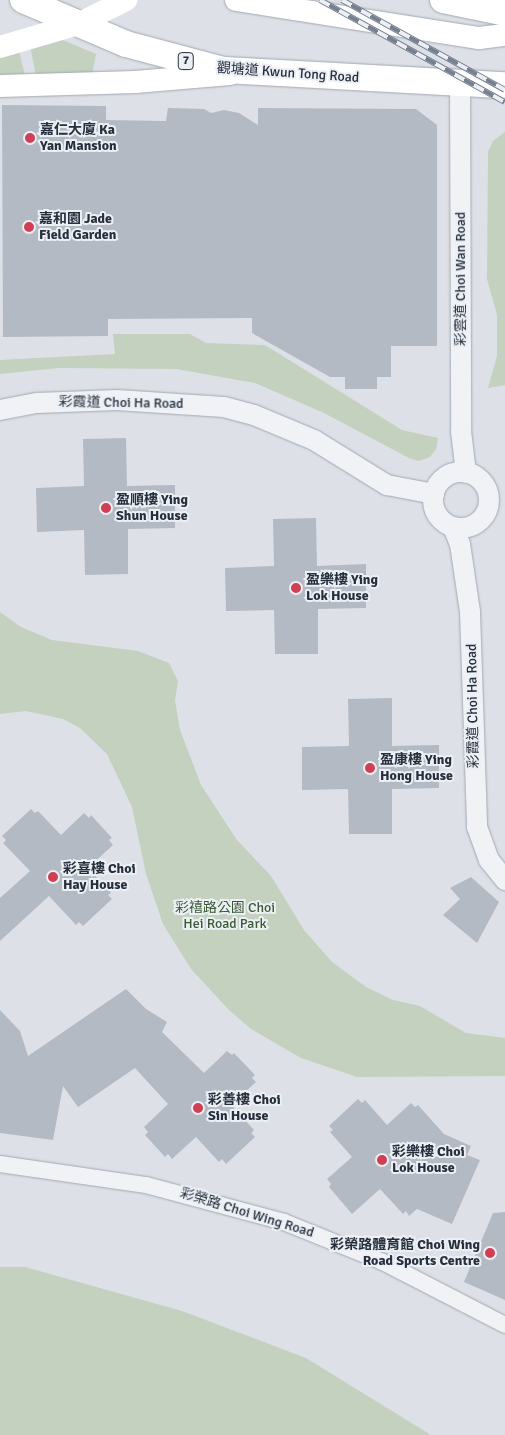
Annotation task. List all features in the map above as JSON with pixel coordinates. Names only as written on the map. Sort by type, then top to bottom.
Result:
[{"type":"highway","name":"觀塘道 Kwun Tong Road","points":[[23,0],[69,22],[152,52],[202,66],[248,72],[505,85]]},
{"type":"highway","points":[[443,0],[505,13]]},
{"type":"main road","points":[[0,36],[63,19],[107,0]]},
{"type":"main road","points":[[0,47],[78,24],[126,0]]},
{"type":"main road","points":[[236,0],[479,38],[505,35]]},
{"type":"main road","points":[[0,86],[135,82],[248,72]]},
{"type":"street","name":"彩雲道 Choi Wan Road","points":[[460,84],[461,430],[466,473]]},
{"type":"street","name":"彩霞道 Choi Ha Road","points":[[0,410],[37,402],[117,400],[224,408],[254,415],[314,440],[387,485],[434,494],[434,506],[438,517],[453,527],[460,544],[470,612],[477,827],[489,860],[505,880]]},
{"type":"street","points":[[434,494],[446,477],[466,473],[482,482],[486,489],[488,504],[476,524],[453,527]]},
{"type":"street","name":"彩榮路 Choi Wing Road","points":[[0,1164],[146,1185],[284,1222],[383,1262],[505,1325]]},
{"type":"green space","points":[[41,31],[96,54],[92,76],[36,76],[28,35]]},
{"type":"green space","points":[[19,51],[25,76],[0,76],[0,54]]},
{"type":"green space","points":[[505,132],[505,385],[488,388],[497,356],[497,315],[487,279],[488,152],[493,141]]},
{"type":"green space","points":[[113,334],[190,334],[206,343],[265,345],[402,430],[438,438],[436,449],[430,457],[419,461],[409,458],[324,413],[255,383],[176,369],[58,368],[0,374],[0,360],[115,354]]},
{"type":"green space","name":"彩禧路公園 Choi Hei Road Park","points":[[0,612],[21,627],[52,640],[138,651],[169,663],[178,681],[175,701],[180,730],[201,785],[237,840],[271,876],[304,930],[332,962],[366,987],[393,1000],[420,1006],[466,1033],[505,1038],[505,1076],[357,1077],[301,1058],[251,1029],[229,1010],[191,969],[163,924],[146,874],[132,807],[107,754],[80,728],[63,719],[26,711],[0,714]]},
{"type":"green space","points":[[0,1267],[25,1267],[182,1311],[306,1358],[431,1435],[0,1435]]},
{"type":"building","points":[[2,105],[106,106],[106,120],[166,121],[168,108],[204,109],[211,113],[224,110],[239,113],[258,125],[258,108],[416,109],[437,125],[437,346],[391,346],[391,377],[377,377],[377,389],[345,389],[345,377],[330,377],[252,333],[252,318],[108,319],[108,336],[3,337]]},
{"type":"building","name":"盈順樓 Ying Shun House","points":[[126,438],[127,486],[175,485],[175,528],[128,529],[128,574],[85,575],[84,530],[37,532],[36,488],[84,486],[83,439]]},
{"type":"building","name":"盈樂樓 Ying Lok House","points":[[316,518],[317,566],[366,564],[366,608],[318,609],[318,654],[275,654],[274,610],[226,611],[225,568],[274,566],[273,519]]},
{"type":"building","name":"盈康樓 Ying Hong House","points":[[392,698],[392,746],[439,745],[439,788],[392,789],[392,834],[349,834],[348,789],[302,790],[302,747],[349,746],[348,699]]},
{"type":"building","name":"彩喜樓 Choi Hay House","points":[[31,809],[35,813],[38,811],[61,835],[84,813],[89,818],[91,815],[112,838],[109,840],[113,845],[88,868],[111,893],[108,895],[112,899],[83,926],[79,922],[76,925],[49,896],[0,941],[0,898],[30,871],[3,843],[6,840],[2,836]]},
{"type":"building","points":[[471,877],[499,902],[477,943],[443,915],[460,899],[450,888]]},
{"type":"building","points":[[126,989],[146,1009],[167,1022],[162,1032],[204,1073],[227,1051],[232,1055],[234,1053],[255,1075],[252,1078],[256,1082],[231,1105],[254,1130],[251,1133],[255,1137],[226,1164],[222,1159],[219,1162],[196,1137],[172,1159],[168,1154],[165,1157],[145,1135],[148,1132],[144,1127],[168,1104],[135,1068],[78,1107],[63,1086],[53,1140],[0,1133],[0,1010],[20,1031],[28,1056]]},
{"type":"building","points":[[358,1099],[362,1103],[365,1100],[387,1125],[411,1103],[415,1107],[418,1105],[444,1134],[471,1146],[467,1155],[480,1160],[452,1224],[417,1209],[409,1216],[406,1211],[403,1214],[380,1189],[352,1214],[329,1187],[331,1184],[327,1179],[352,1157],[330,1132],[333,1130],[329,1126]]},
{"type":"building","name":"彩榮路體育館 Choi Wing Road Sports Centre","points":[[505,1212],[505,1300],[464,1282],[493,1213]]},
{"type":"railway","points":[[320,0],[505,102]]},
{"type":"railway","points":[[342,0],[505,90]]},
{"type":"place","name":"嘉仁大廈 Ka Yan Mansion","points":[[30,138]]},
{"type":"place","name":"嘉和園 Jade Field Garden","points":[[29,227]]},
{"type":"place","name":"盈順樓 Ying Shun House","points":[[106,508]]},
{"type":"place","name":"盈樂樓 Ying Lok House","points":[[296,588]]},
{"type":"place","name":"盈康樓 Ying Hong House","points":[[370,768]]},
{"type":"place","name":"彩喜樓 Choi Hay House","points":[[53,877]]},
{"type":"place","name":"彩善樓 Choi Sin House","points":[[198,1108]]},
{"type":"place","name":"彩樂樓 Choi Lok House","points":[[382,1160]]},
{"type":"place","name":"彩榮路體育館 Choi Wing Road Sports Centre","points":[[490,1253]]}]
